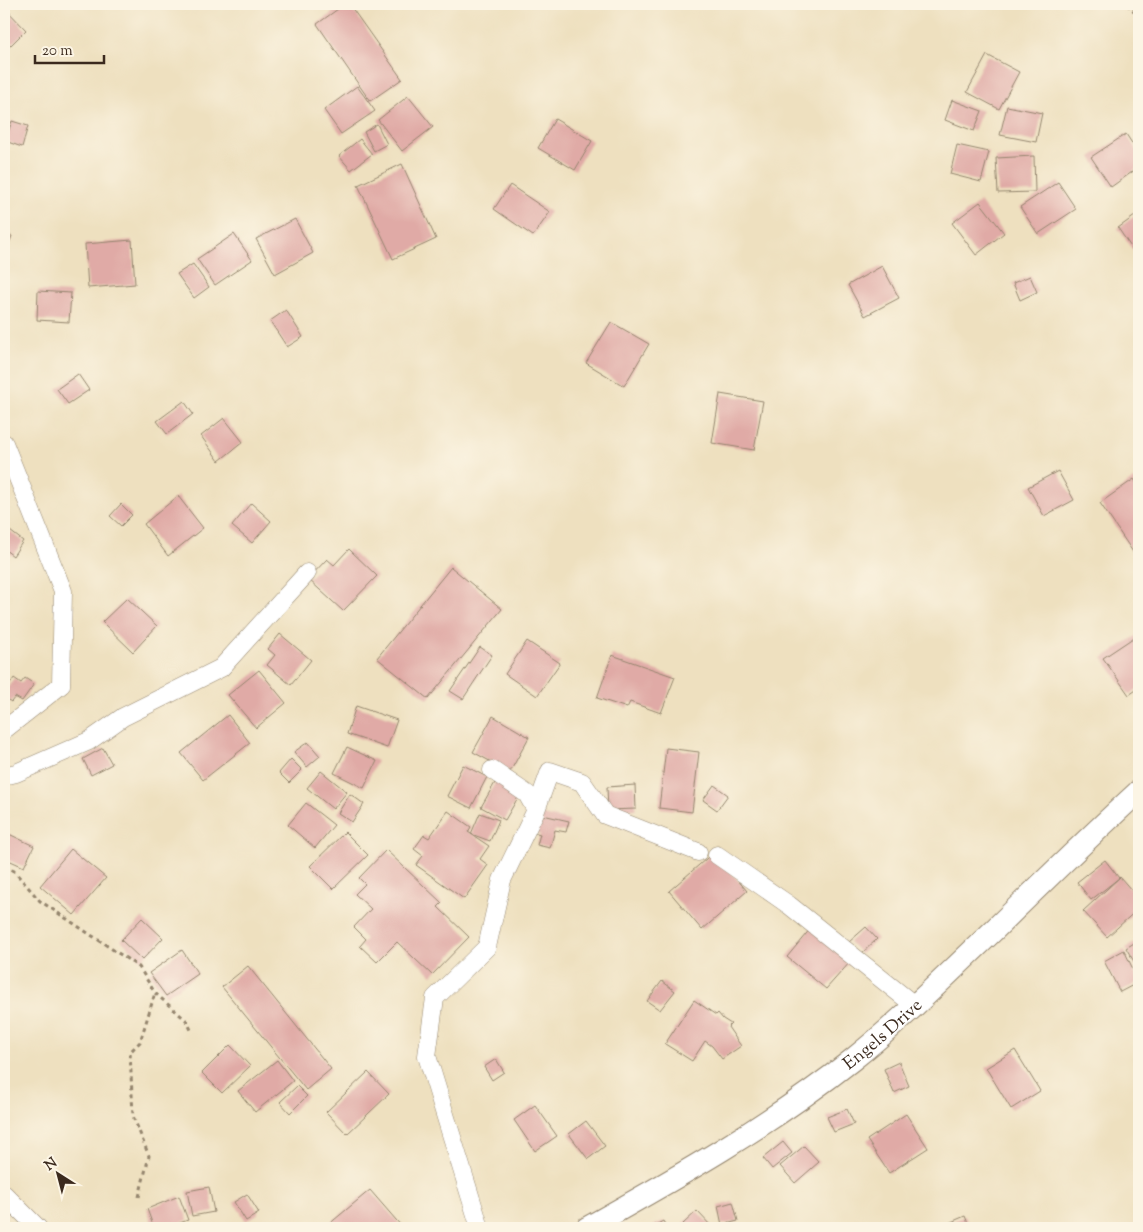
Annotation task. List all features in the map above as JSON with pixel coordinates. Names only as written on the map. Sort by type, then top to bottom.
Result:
[{"type":"street","points":[[4,443],[63,591],[61,685],[4,730]]},
{"type":"street","points":[[4,776],[16,773],[89,741],[122,717],[221,668],[307,573]]},
{"type":"street","points":[[492,770],[527,794],[536,810]]},
{"type":"street","points":[[480,1228],[427,1056],[435,998],[488,946],[502,880],[536,810],[550,771],[582,782],[605,815],[698,852]]},
{"type":"street","name":"Engels Drive","points":[[587,1228],[698,1166],[797,1102],[854,1059],[914,1005],[1139,791]]},
{"type":"street","points":[[717,855],[789,905],[914,1005]]},
{"type":"street","points":[[4,1194],[38,1228]]},
{"type":"path","points":[[1127,4],[1139,16]]},
{"type":"path","points":[[4,867],[14,871],[40,900],[139,968],[155,993],[187,1021],[191,1030]]},
{"type":"path","points":[[139,1197],[149,1156],[133,1116],[130,1052],[140,1042],[155,993]]},
{"type":"building","points":[[345,4],[349,4],[402,79],[370,101],[317,24]]},
{"type":"building","points":[[789,4],[806,4],[804,9]]},
{"type":"building","points":[[4,7],[26,30],[4,52]]},
{"type":"building","points":[[987,55],[1019,72],[999,109],[967,92]]},
{"type":"building","points":[[357,86],[375,111],[341,134],[324,110]]},
{"type":"building","points":[[408,96],[433,127],[402,151],[378,120]]},
{"type":"building","points":[[952,100],[982,111],[974,131],[945,120]]},
{"type":"building","points":[[1007,106],[1042,113],[1036,142],[1000,135]]},
{"type":"building","points":[[555,119],[592,141],[575,170],[538,148]]},
{"type":"building","points":[[12,121],[28,126],[22,147],[5,141]]},
{"type":"building","points":[[377,124],[387,144],[374,151],[364,132]]},
{"type":"building","points":[[1126,134],[1139,154],[1139,167],[1111,187],[1091,157]]},
{"type":"building","points":[[360,139],[372,154],[351,170],[339,156]]},
{"type":"building","points":[[957,145],[989,152],[981,182],[950,174]]},
{"type":"building","points":[[1034,156],[1035,192],[998,193],[996,158]]},
{"type":"building","points":[[402,164],[436,239],[393,259],[358,185]]},
{"type":"building","points":[[1058,182],[1076,209],[1038,234],[1020,207]]},
{"type":"building","points":[[510,185],[550,212],[533,236],[494,209]]},
{"type":"building","points":[[980,202],[1004,233],[976,255],[952,223]]},
{"type":"building","points":[[1139,213],[1139,259],[1118,228]]},
{"type":"building","points":[[295,219],[313,253],[275,274],[256,239]]},
{"type":"building","points":[[4,233],[12,236],[4,256]]},
{"type":"building","points":[[234,234],[252,260],[215,285],[197,259]]},
{"type":"building","points":[[132,240],[135,284],[88,288],[85,244]]},
{"type":"building","points":[[193,264],[209,287],[194,298],[177,274]]},
{"type":"building","points":[[882,266],[899,298],[865,316],[848,285]]},
{"type":"building","points":[[1030,276],[1037,292],[1020,300],[1013,283]]},
{"type":"building","points":[[38,291],[71,293],[69,322],[37,320]]},
{"type":"building","points":[[286,310],[303,337],[287,347],[270,321]]},
{"type":"building","points":[[611,322],[649,344],[624,386],[586,363]]},
{"type":"building","points":[[78,374],[89,390],[68,404],[57,389]]},
{"type":"building","points":[[720,394],[763,401],[754,450],[712,443]]},
{"type":"building","points":[[184,401],[193,414],[167,434],[157,421]]},
{"type":"building","points":[[224,418],[243,442],[219,461],[201,436]]},
{"type":"building","points":[[1058,471],[1074,500],[1044,516],[1028,487]]},
{"type":"building","points":[[1134,479],[1139,487],[1139,556],[1137,558],[1100,503]]},
{"type":"building","points":[[178,496],[203,528],[168,556],[144,524]]},
{"type":"building","points":[[251,503],[271,521],[252,543],[232,526]]},
{"type":"building","points":[[121,504],[132,515],[121,526],[110,516]]},
{"type":"building","points":[[10,531],[23,541],[13,556],[4,549],[4,540]]},
{"type":"building","points":[[349,549],[377,576],[343,611],[308,579],[327,559],[334,565]]},
{"type":"building","points":[[451,567],[502,609],[428,699],[377,658]]},
{"type":"building","points":[[127,598],[157,626],[133,652],[102,622]]},
{"type":"building","points":[[280,634],[311,660],[291,685],[267,665],[275,655],[268,649]]},
{"type":"building","points":[[1139,634],[1139,688],[1129,695],[1103,658]]},
{"type":"building","points":[[527,641],[560,663],[537,696],[505,674]]},
{"type":"building","points":[[480,647],[492,655],[463,699],[450,691]]},
{"type":"building","points":[[612,655],[675,677],[661,713],[630,702],[627,708],[597,698]]},
{"type":"building","points":[[259,670],[286,703],[256,728],[228,695]]},
{"type":"building","points":[[14,678],[21,683],[25,678],[34,684],[22,701],[15,697],[11,702],[4,697],[4,693]]},
{"type":"building","points":[[356,706],[397,720],[387,748],[347,734]]},
{"type":"building","points":[[228,715],[250,743],[203,780],[181,753]]},
{"type":"building","points":[[493,716],[529,737],[510,772],[473,752]]},
{"type":"building","points":[[308,742],[320,756],[307,767],[294,752]]},
{"type":"building","points":[[347,747],[377,761],[364,788],[334,773]]},
{"type":"building","points":[[103,748],[112,764],[91,775],[83,759]]},
{"type":"building","points":[[666,748],[699,752],[692,812],[659,808]]},
{"type":"building","points":[[291,759],[302,770],[289,783],[279,773]]},
{"type":"building","points":[[463,765],[487,777],[471,808],[447,796]]},
{"type":"building","points":[[321,771],[347,792],[333,809],[307,788]]},
{"type":"building","points":[[496,781],[520,794],[505,820],[481,807]]},
{"type":"building","points":[[635,785],[636,809],[608,810],[607,787]]},
{"type":"building","points":[[714,785],[728,795],[717,810],[703,800]]},
{"type":"building","points":[[350,794],[364,804],[352,822],[338,813]]},
{"type":"building","points":[[306,803],[334,825],[315,848],[288,825]]},
{"type":"building","points":[[448,811],[471,827],[468,832],[489,846],[480,859],[488,865],[464,899],[416,865],[423,856],[414,849],[424,835],[429,838]]},
{"type":"building","points":[[480,813],[499,820],[490,841],[471,834]]},
{"type":"building","points":[[534,813],[569,821],[566,832],[555,830],[550,848],[537,845],[540,834],[530,831]]},
{"type":"building","points":[[345,832],[368,855],[333,889],[310,866]]},
{"type":"building","points":[[9,834],[34,846],[24,867],[4,858],[4,845]]},
{"type":"building","points":[[71,849],[106,878],[74,915],[40,886]]},
{"type":"building","points":[[386,850],[442,903],[438,907],[469,937],[432,975],[397,942],[377,962],[360,946],[366,939],[354,927],[371,909],[355,894],[365,884],[359,878]]},
{"type":"building","points":[[714,852],[747,891],[702,930],[669,891]]},
{"type":"building","points":[[1105,860],[1119,878],[1091,900],[1077,882]]},
{"type":"building","points":[[1120,877],[1139,899],[1139,908],[1107,937],[1083,911]]},
{"type":"building","points":[[142,918],[163,938],[142,960],[121,940]]},
{"type":"building","points":[[1139,926],[1139,937],[1134,929]]},
{"type":"building","points":[[866,927],[877,939],[861,954],[849,942]]},
{"type":"building","points":[[811,928],[851,961],[826,989],[787,957]]},
{"type":"building","points":[[1139,940],[1139,970],[1126,948]]},
{"type":"building","points":[[182,950],[198,974],[166,996],[149,973]]},
{"type":"building","points":[[1124,950],[1139,982],[1120,992],[1104,961]]},
{"type":"building","points":[[248,966],[331,1069],[306,1090],[222,987]]},
{"type":"building","points":[[662,981],[675,991],[660,1010],[647,1001]]},
{"type":"building","points":[[694,1000],[716,1015],[718,1013],[731,1024],[728,1027],[741,1046],[722,1059],[712,1046],[705,1041],[692,1061],[665,1044]]},
{"type":"building","points":[[230,1045],[250,1066],[222,1093],[202,1073]]},
{"type":"building","points":[[1015,1050],[1040,1091],[1011,1109],[986,1068]]},
{"type":"building","points":[[496,1059],[504,1072],[492,1080],[484,1067]]},
{"type":"building","points":[[277,1060],[293,1081],[255,1112],[238,1091]]},
{"type":"building","points":[[899,1062],[909,1086],[894,1093],[884,1069]]},
{"type":"building","points":[[368,1072],[389,1094],[347,1134],[326,1112]]},
{"type":"building","points":[[297,1086],[307,1096],[290,1113],[280,1102]]},
{"type":"building","points":[[535,1105],[557,1136],[535,1151],[514,1120]]},
{"type":"building","points":[[847,1109],[854,1124],[834,1132],[827,1117]]},
{"type":"building","points":[[906,1114],[928,1148],[889,1173],[867,1140]]},
{"type":"building","points":[[586,1121],[605,1146],[588,1159],[569,1134]]},
{"type":"building","points":[[783,1142],[792,1153],[772,1169],[763,1158]]},
{"type":"building","points":[[804,1146],[819,1162],[795,1183],[780,1166]]},
{"type":"building","points":[[209,1187],[214,1212],[192,1216],[187,1191]]},
{"type":"building","points":[[370,1190],[403,1228],[331,1228],[328,1225]]},
{"type":"building","points":[[247,1194],[259,1213],[246,1221],[234,1202]]},
{"type":"building","points":[[179,1196],[188,1220],[166,1228],[154,1228],[147,1209]]},
{"type":"building","points":[[733,1202],[738,1221],[722,1225],[718,1206]]},
{"type":"building","points":[[697,1211],[713,1228],[687,1228],[683,1224]]},
{"type":"building","points":[[965,1216],[970,1228],[937,1228]]},
{"type":"building","points":[[663,1221],[667,1228],[650,1228]]}]
